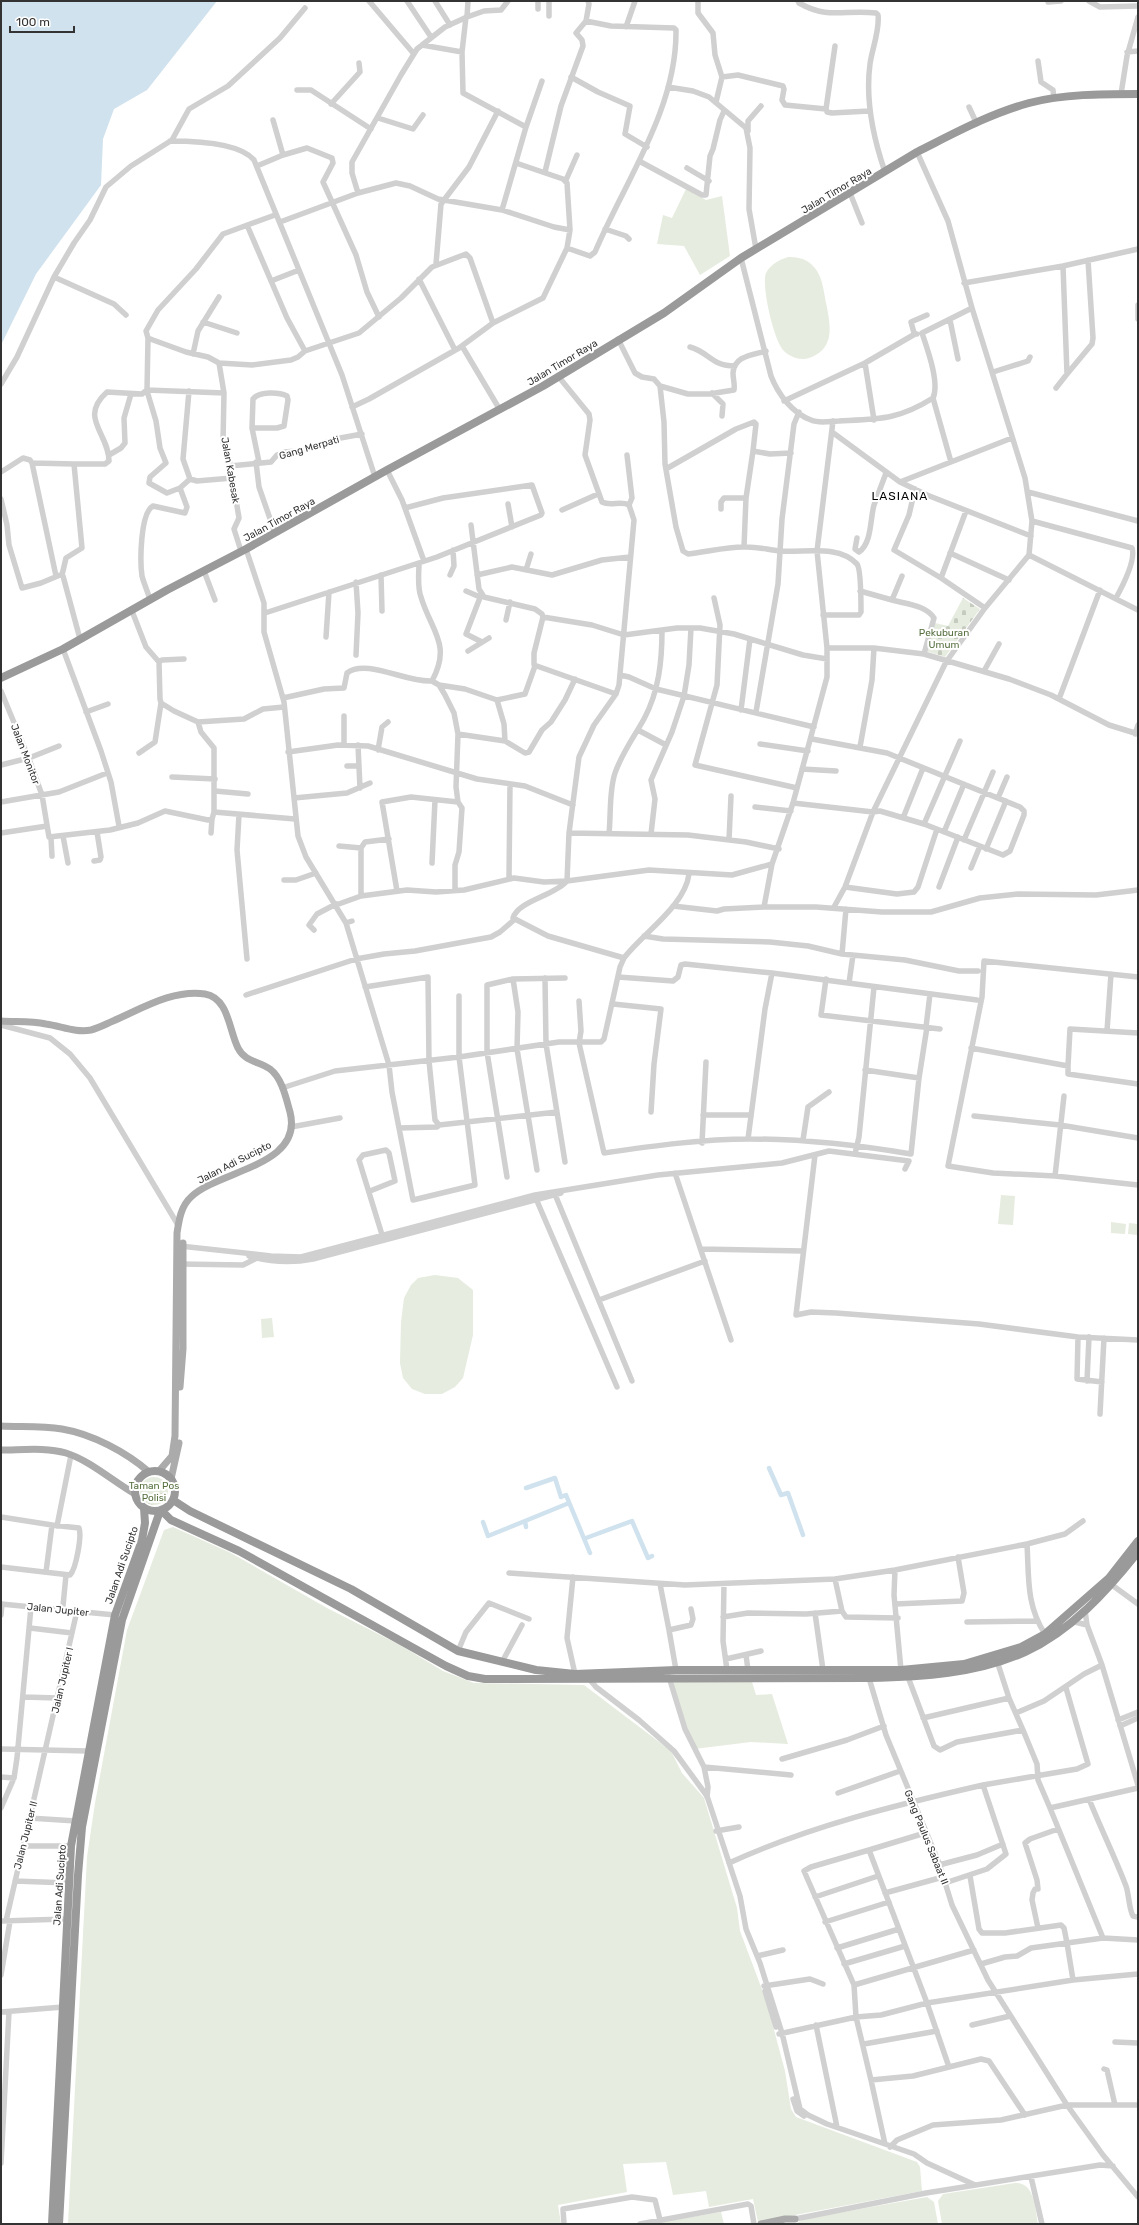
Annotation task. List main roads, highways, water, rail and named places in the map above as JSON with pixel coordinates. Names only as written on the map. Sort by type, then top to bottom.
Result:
[{"type":"highway","name":"Jalan Timor Raya","points":[[1,678],[63,649],[387,470],[500,410],[676,306],[741,258],[850,194],[917,152],[976,122],[1015,107],[1054,99],[1138,94]]},
{"type":"highway","points":[[161,1510],[174,1500],[175,1486],[171,1479],[159,1471],[149,1472],[138,1480],[135,1494],[144,1508],[161,1510],[170,1520],[239,1551],[446,1666],[478,1678],[590,1680],[843,1674],[940,1668],[992,1657],[1021,1647],[1046,1634],[1092,1595],[1138,1552]]},
{"type":"highway","points":[[174,1500],[190,1511],[351,1589],[458,1651],[549,1672],[575,1674],[676,1670],[823,1670],[869,1678],[908,1677],[947,1673],[1024,1653],[1037,1646],[1085,1610],[1112,1585],[1138,1541]]},
{"type":"highway","name":"Jalan Adi Sucipto","points":[[52,2224],[61,2120],[79,1850],[88,1775],[88,1750],[115,1615],[142,1540],[146,1523],[144,1508]]},
{"type":"highway","name":"Jalan Adi Sucipto","points":[[59,2224],[63,2007],[66,1919],[71,1846],[123,1615],[161,1510]]},
{"type":"highway","points":[[510,1679],[512,1664]]},
{"type":"main road","name":"Jalan Adi Sucipto","points":[[1,1021],[46,1024],[89,1030],[102,1027],[166,998],[206,994],[221,1004],[242,1054],[270,1069],[280,1080],[290,1112],[291,1127],[288,1138],[282,1149],[260,1162],[217,1182],[191,1197],[180,1214],[178,1229],[182,1240],[180,1246],[181,1264]]},
{"type":"main road","points":[[159,1471],[172,1456],[175,1436],[181,1264]]},
{"type":"main road","points":[[171,1479],[179,1438],[181,1264]]},
{"type":"main road","points":[[1,1426],[61,1429],[84,1435],[138,1462],[149,1472]]},
{"type":"main road","points":[[1,1450],[43,1450],[71,1455],[135,1494]]},
{"type":"main road","points":[[761,2224],[785,2219],[795,2219],[787,2224]]},
{"type":"water","points":[[1,1],[217,1],[147,90],[114,109],[103,139],[101,185],[36,274],[1,345]]},
{"type":"waterway","points":[[769,1468],[781,1495],[788,1493],[803,1535]]},
{"type":"waterway","points":[[526,1488],[555,1478],[561,1497],[566,1495],[590,1553]]},
{"type":"waterway","points":[[526,1527],[525,1521],[569,1503]]},
{"type":"waterway","points":[[483,1522],[488,1536],[525,1521]]},
{"type":"waterway","points":[[586,1538],[632,1521],[648,1558],[652,1556]]},
{"type":"district","name":"LASIANA","points":[[900,496]]},
{"type":"park label","name":"Pekuburan Umum","points":[[944,638]]},
{"type":"park label","name":"Taman Pos Polisi","points":[[154,1490]]}]
